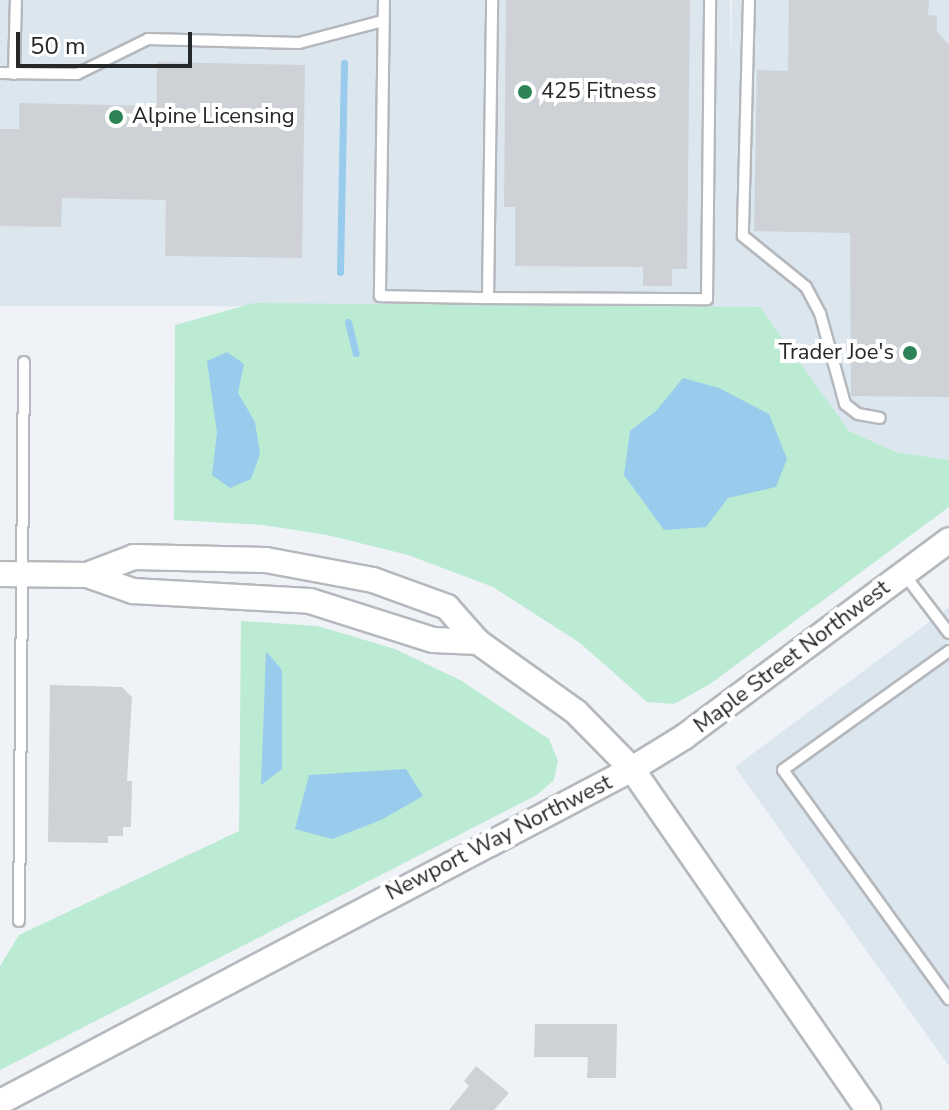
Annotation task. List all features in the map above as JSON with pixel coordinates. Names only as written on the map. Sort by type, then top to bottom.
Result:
[{"type":"street","name":"Maple Street Northwest","points":[[632,769],[684,737],[949,540]]},
{"type":"street","points":[[87,575],[134,557],[299,563],[373,580],[447,607],[478,642],[554,693],[632,769]]},
{"type":"street","points":[[10,574],[87,575],[133,591],[310,601],[433,640],[478,642]]},
{"type":"street","name":"Newport Way Northwest","points":[[0,1102],[632,769],[868,1110]]},
{"type":"lane","points":[[14,74],[16,0]]},
{"type":"lane","points":[[384,0],[380,296],[707,299],[710,0]]},
{"type":"lane","points":[[488,298],[492,0]]},
{"type":"lane","points":[[749,0],[743,236],[806,287],[820,313],[845,404],[858,414],[880,418]]},
{"type":"lane","points":[[0,73],[77,74],[148,39],[299,43],[383,21]]},
{"type":"lane","points":[[19,921],[10,574],[24,362]]},
{"type":"lane","points":[[904,574],[949,633]]},
{"type":"lane","points":[[949,651],[783,770],[949,999]]},
{"type":"shaded area","points":[[0,0],[730,0],[731,65],[732,0],[949,0],[949,460],[896,452],[849,431],[760,307],[0,306]]},
{"type":"shaded area","points":[[949,607],[949,1066],[735,767]]},
{"type":"green space","points":[[254,303],[760,307],[849,431],[896,452],[949,460],[949,507],[710,684],[674,704],[647,702],[580,643],[493,587],[408,555],[327,535],[263,525],[174,520],[175,325]]},
{"type":"green space","points":[[241,621],[318,626],[395,649],[462,681],[549,739],[558,761],[554,780],[537,795],[0,1070],[0,966],[19,935],[239,831]]},
{"type":"water","points":[[227,352],[244,364],[238,393],[255,422],[260,454],[251,479],[230,488],[212,475],[217,433],[207,361]]},
{"type":"water","points":[[683,378],[719,388],[769,414],[787,459],[776,487],[728,498],[706,527],[664,530],[624,475],[630,431],[656,411]]},
{"type":"water","points":[[266,651],[282,670],[282,769],[261,785]]},
{"type":"water","points":[[406,769],[423,796],[381,820],[332,839],[295,829],[309,775]]},
{"type":"building","points":[[506,0],[690,0],[687,269],[672,269],[672,286],[643,286],[643,267],[515,266],[515,207],[504,207]]},
{"type":"building","points":[[789,0],[929,0],[928,15],[937,16],[937,32],[949,45],[949,397],[851,396],[850,233],[754,231],[757,70],[788,71]]},
{"type":"building","points":[[157,62],[305,65],[302,258],[165,256],[166,200],[62,198],[61,227],[0,226],[0,129],[19,129],[19,103],[157,106]]},
{"type":"building","points":[[50,685],[122,687],[132,697],[127,781],[132,781],[131,827],[123,827],[123,836],[108,836],[108,843],[48,842]]},
{"type":"building","points":[[535,1024],[617,1024],[616,1078],[587,1078],[588,1057],[534,1057]]},
{"type":"building","points":[[476,1066],[509,1093],[494,1110],[449,1110],[469,1086],[464,1081]]},
{"type":"waterway","points":[[340,272],[344,63]]},
{"type":"waterway","points":[[348,322],[356,353]]},
{"type":"place","name":"425 Fitness","points":[[525,92]]},
{"type":"place","name":"Alpine Licensing","points":[[116,117]]},
{"type":"place","name":"Trader Joe's","points":[[910,353]]}]
